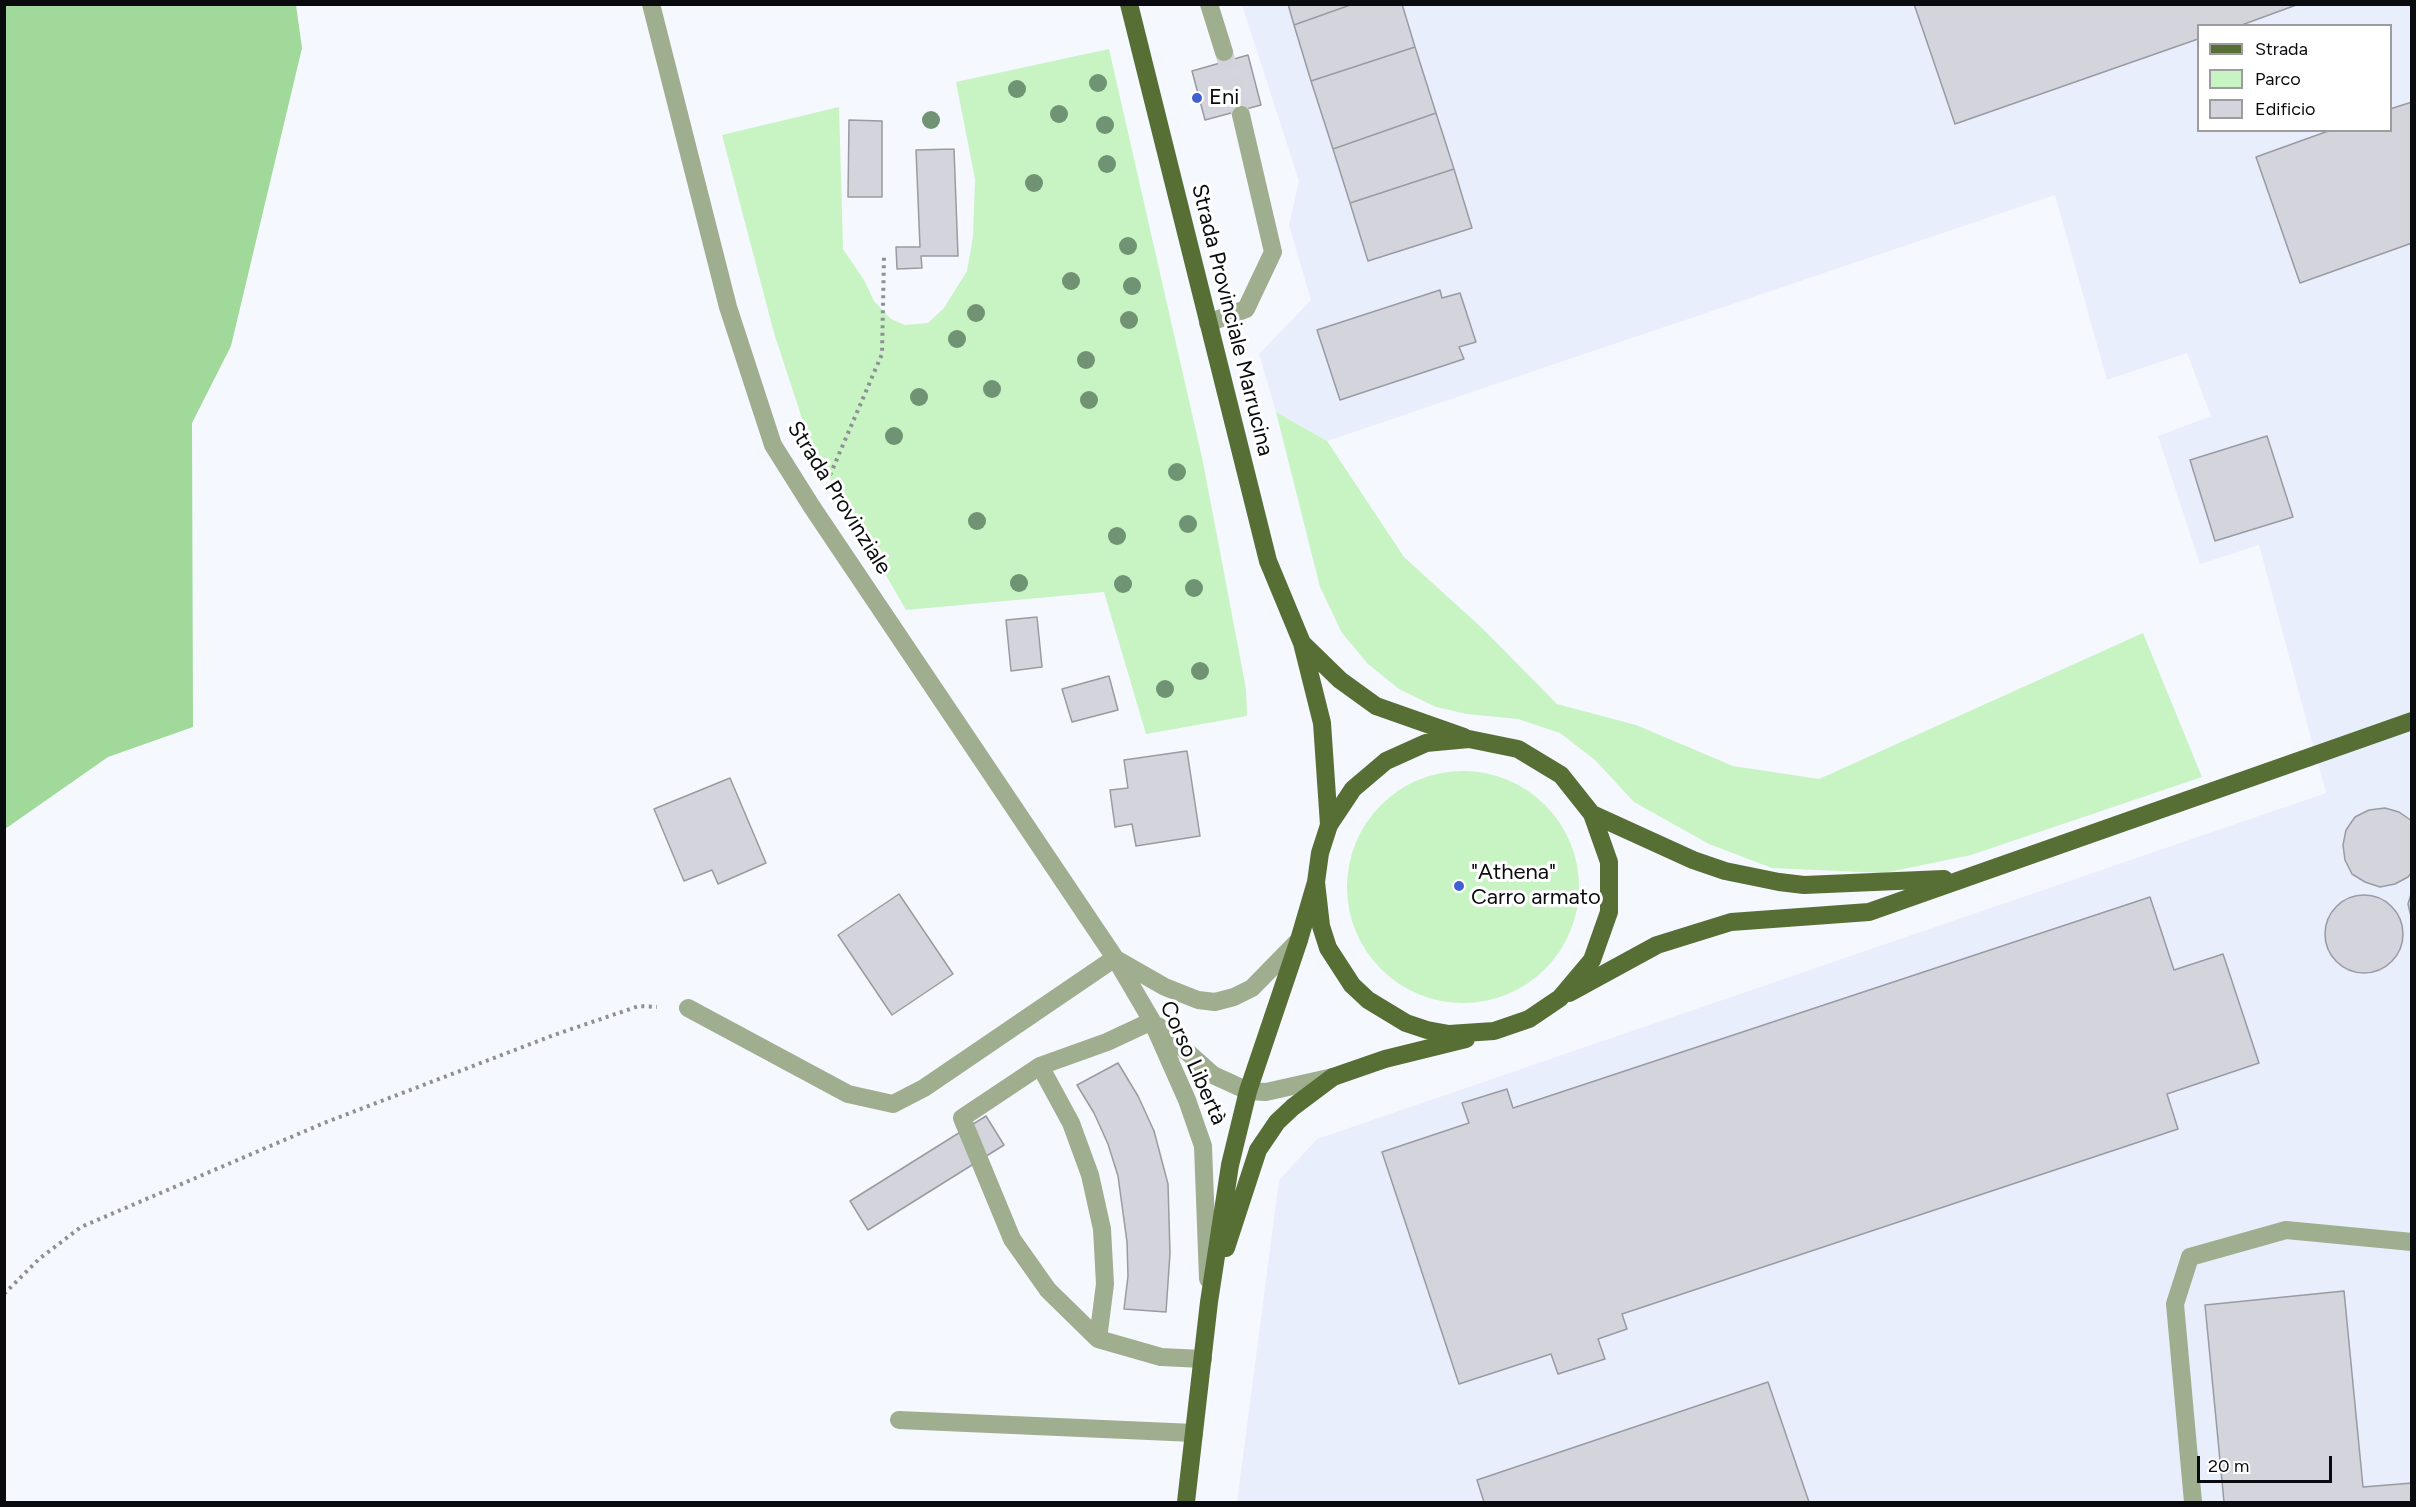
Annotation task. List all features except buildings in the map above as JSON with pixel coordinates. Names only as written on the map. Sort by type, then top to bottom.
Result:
[{"type":"main road","name":"Strada Provinciale Marrucina","points":[[1129,4],[1268,561],[1302,644],[1322,723],[1329,825]]},
{"type":"main road","name":"Strada Provinciale Marrucina","points":[[1302,644],[1340,680],[1376,706],[1470,739]]},
{"type":"main road","points":[[1209,1302],[1258,1150],[1277,1122],[1333,1077],[1385,1059],[1446,1045],[1529,1019],[1560,998],[1657,945],[1731,922],[1869,912],[1960,878],[2412,721]]},
{"type":"main road","points":[[1186,1503],[1209,1302],[1230,1165],[1248,1091],[1316,882],[1320,853],[1329,825],[1353,789],[1386,761],[1426,743],[1470,739],[1518,749],[1561,776],[1592,814],[1610,862],[1609,912],[1592,960],[1560,998]]},
{"type":"main road","points":[[1592,814],[1693,860],[1725,871],[1779,882],[1804,885],[1960,878]]},
{"type":"main road","points":[[1316,882],[1321,926],[1328,948],[1352,985],[1368,1000],[1406,1023],[1427,1030],[1449,1034],[1494,1031]]},
{"type":"street","name":"Strada Provinziale","points":[[651,4],[728,307],[773,445],[812,507],[1114,958]]},
{"type":"street","points":[[1209,4],[1224,52]]},
{"type":"street","points":[[1208,323],[1246,309],[1273,252],[1241,115]]},
{"type":"street","points":[[688,1008],[848,1094],[894,1104],[924,1088],[1114,958],[1165,987],[1198,1000],[1215,1002],[1234,997],[1252,988],[1299,940]]},
{"type":"street","name":"Corso Libertà","points":[[1114,958],[1152,1021],[1187,1100],[1203,1146],[1209,1302]]},
{"type":"street","points":[[1203,1359],[1161,1357],[1098,1339],[1048,1290],[1012,1239],[962,1118],[1040,1066],[1107,1042],[1152,1021],[1213,1075],[1248,1091],[1266,1092],[1333,1077]]},
{"type":"street","points":[[1040,1066],[1071,1123],[1090,1174],[1102,1229],[1105,1284],[1098,1339]]},
{"type":"street","points":[[2193,1503],[2175,1304],[2190,1257],[2286,1230],[2412,1242]]},
{"type":"street","points":[[899,1420],[1194,1433]]},
{"type":"path","points":[[812,507],[833,470],[882,354],[884,257]]},
{"type":"path","points":[[4,1294],[39,1259],[81,1227],[324,1123],[554,1035],[639,1006],[688,1008]]},
{"type":"shaded area","points":[[1242,5],[2411,5],[2411,1502],[1237,1502],[1279,1180],[1317,1139],[2326,793],[2259,545],[2200,564],[2158,436],[2211,416],[2187,353],[2107,380],[2055,195],[1327,441],[1276,412],[1259,354],[1311,300],[1289,225],[1299,181]]},
{"type":"green space","points":[[5,4],[296,5],[302,48],[231,346],[192,423],[193,727],[108,757],[5,829]]},
{"type":"green space","points":[[1109,49],[1203,462],[1246,689],[1247,716],[1146,734],[1104,592],[906,610],[811,446],[774,333],[722,135],[839,107],[843,249],[864,280],[874,301],[891,319],[905,325],[928,323],[944,308],[967,271],[973,237],[975,179],[956,82]]},
{"type":"green space","points":[[1276,412],[1327,441],[1404,557],[1483,629],[1557,704],[1636,725],[1733,766],[1819,779],[2143,633],[2202,777],[1971,855],[1884,873],[1772,868],[1709,844],[1634,802],[1595,760],[1560,733],[1518,719],[1467,714],[1436,707],[1399,689],[1368,664],[1342,633],[1320,587]]},
{"type":"green space","points":[[1452,771],[1474,771],[1508,779],[1518,784],[1537,797],[1553,813],[1571,842],[1577,864],[1579,887],[1577,910],[1571,932],[1560,952],[1537,977],[1508,995],[1474,1003],[1452,1003],[1418,995],[1408,990],[1389,977],[1373,961],[1355,932],[1347,898],[1347,876],[1355,842],[1360,832],[1373,813],[1389,797],[1418,779]]},
{"type":"tunnel","points":[[1224,52],[1241,115]]},
{"type":"place","name":"Eni","points":[[1197,98]]},
{"type":"place","name":"\"Athena\" Carro armato","points":[[1459,886]]}]
